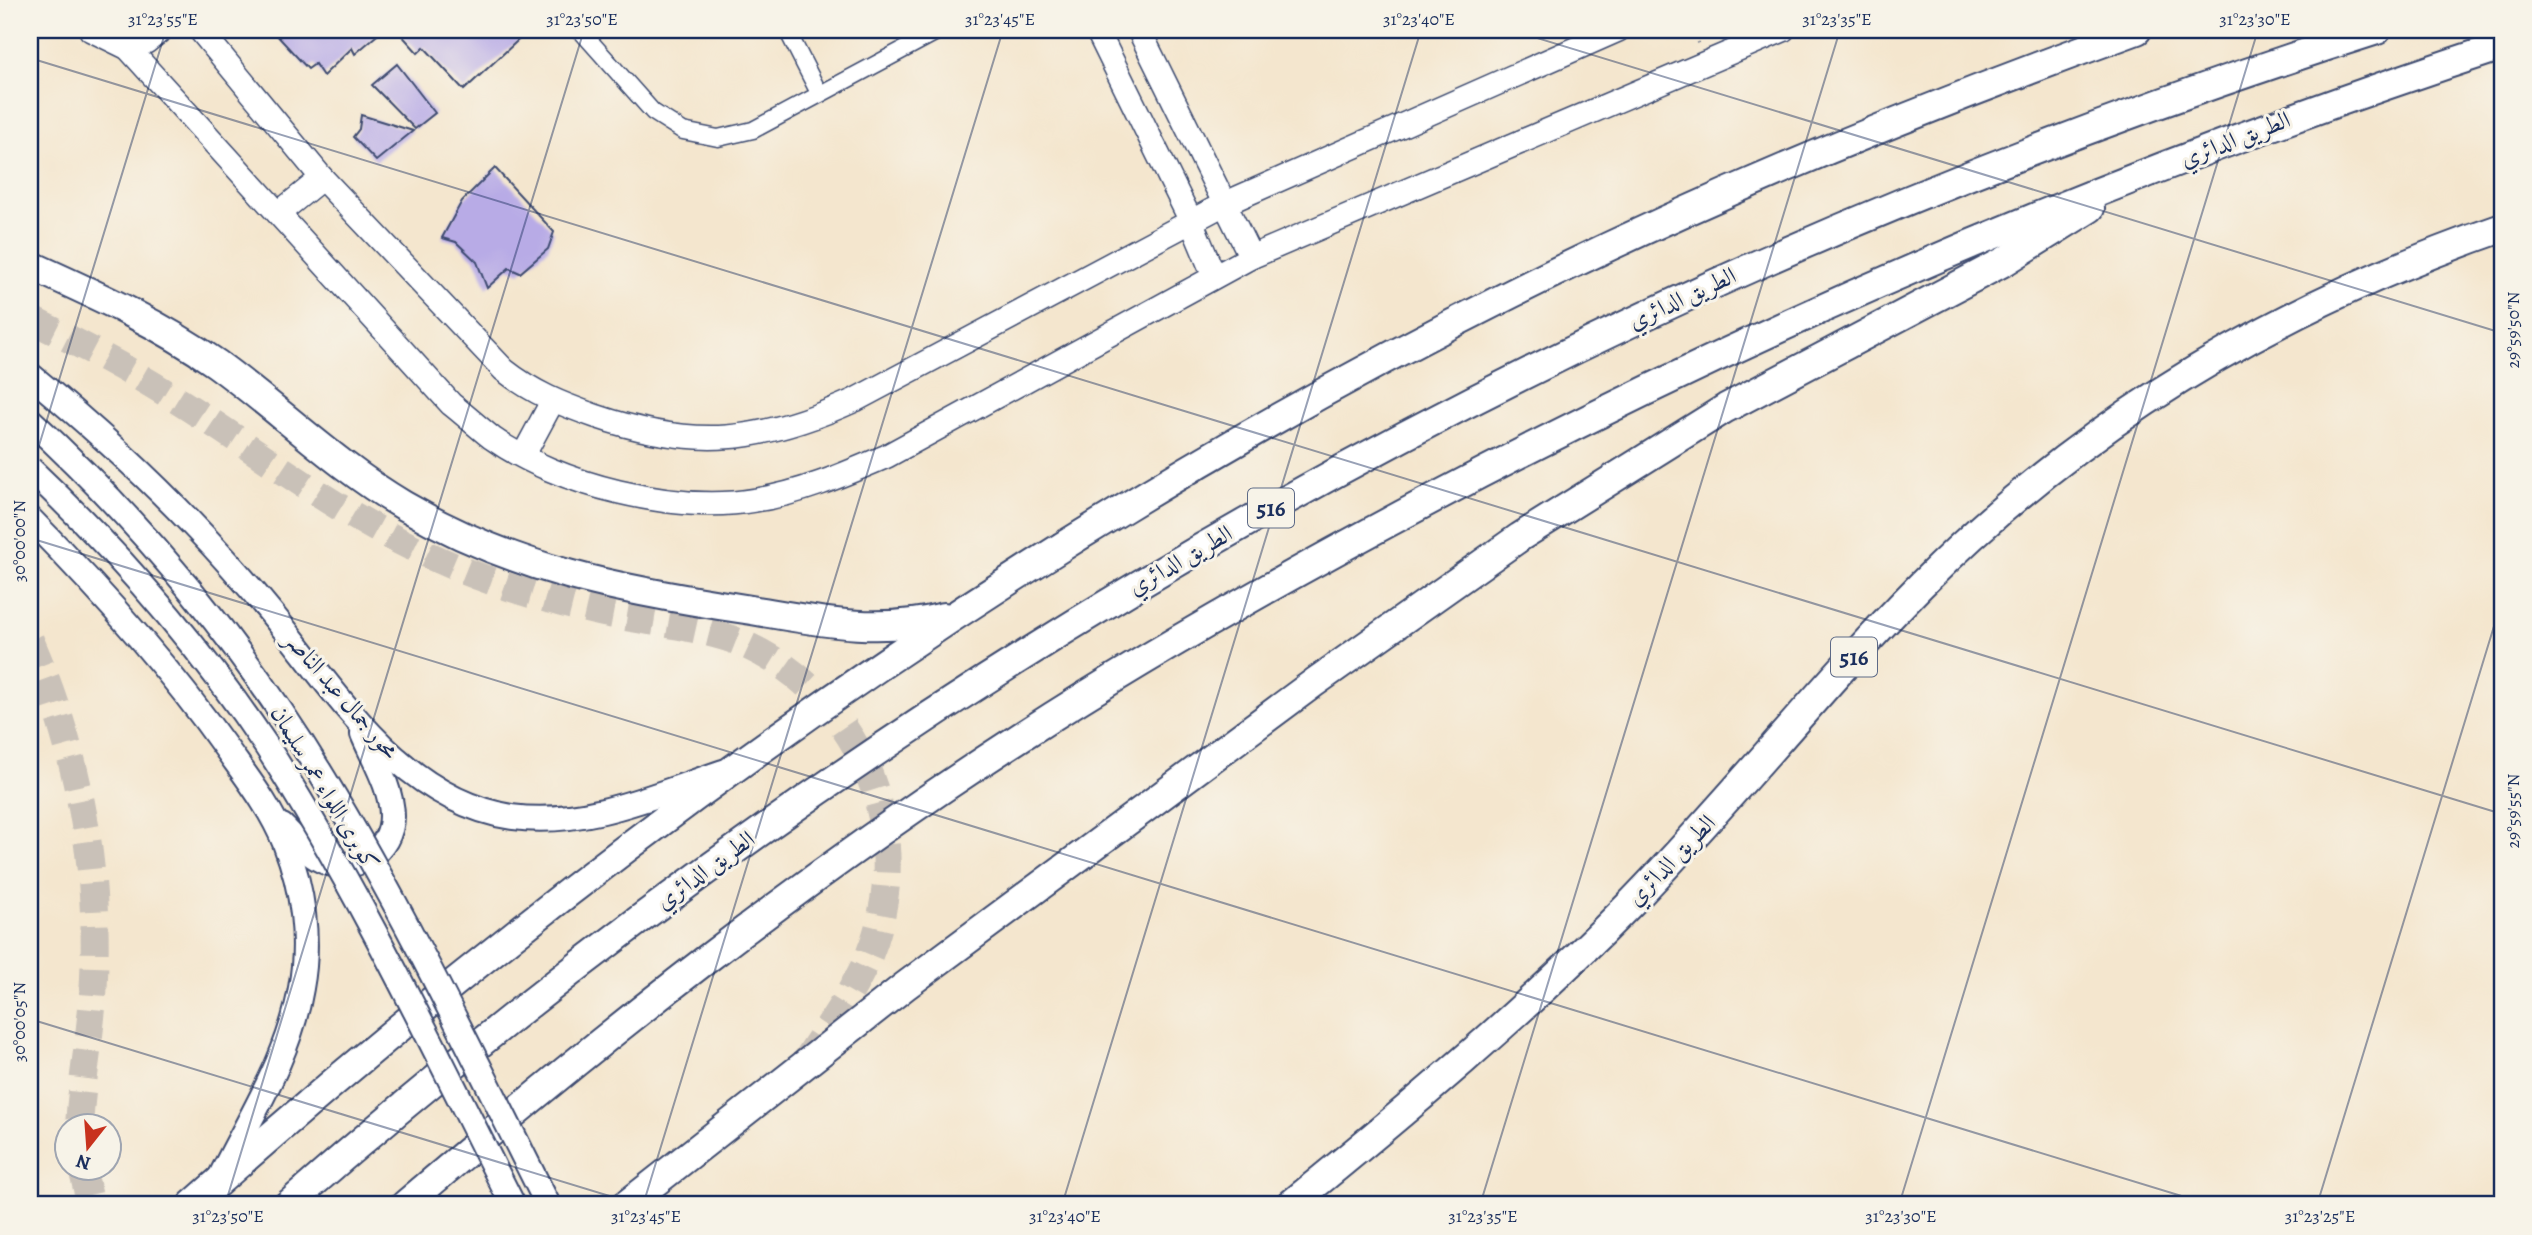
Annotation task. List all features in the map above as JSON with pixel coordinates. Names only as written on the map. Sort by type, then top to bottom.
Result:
[{"type":"highway","points":[[192,1205],[495,951],[737,768],[960,613],[1207,459],[1398,353],[1616,243],[1827,149],[2137,30]]},
{"type":"highway","name":"الطريق الدائري","points":[[288,1205],[500,1027],[762,827],[1021,655],[1277,504],[1564,354],[1846,225],[2135,111],[2377,30]]},
{"type":"highway","name":"الطريق الدائري","points":[[405,1205],[535,1096],[793,895],[1002,749],[1172,643],[1437,496],[1730,349],[1910,268],[2309,110],[2502,46]]},
{"type":"highway","points":[[626,1205],[905,986],[1315,682],[1520,537],[1726,408],[2005,261],[2133,178]]},
{"type":"highway","name":"الطريق الدائري","points":[[1290,1205],[1455,1069],[1570,963],[1733,795],[1879,629],[1933,574],[2019,496],[2121,418],[2241,342],[2334,293],[2444,248],[2502,228]]},
{"type":"highway","points":[[30,265],[128,311],[191,347],[242,383],[329,456],[403,505],[442,526],[524,561],[608,586],[823,624],[906,625],[960,613]]},
{"type":"main road","name":"محور جمال عبد الناصر","points":[[30,375],[113,446],[195,526],[270,611],[358,719],[387,751],[421,780],[464,803],[512,817],[536,819],[585,816],[737,768]]},
{"type":"main road","name":"كوبرى اللواء عمر سليمان","points":[[30,420],[93,482],[180,579],[292,729],[325,780],[399,913],[548,1205]]},
{"type":"main road","name":"كوبرى اللواء عمر سليمان","points":[[30,469],[108,546],[151,594],[192,643],[267,748],[355,894],[513,1205]]},
{"type":"main road","points":[[30,519],[92,583],[172,676],[274,818],[314,857],[335,865],[366,860],[383,845],[391,825],[391,804],[358,719]]},
{"type":"main road","points":[[218,1183],[279,1059],[302,988],[305,938],[301,901],[293,864],[274,818]]},
{"type":"street","points":[[90,30],[128,48],[451,404],[493,438],[523,456],[617,491],[663,500],[744,501],[790,492],[836,478],[887,456],[1251,257],[1783,30]]},
{"type":"street","points":[[128,48],[146,41],[161,30]]},
{"type":"street","points":[[200,30],[322,178],[478,346],[527,389],[552,402],[629,428],[668,436],[705,439],[743,437],[782,428],[814,418],[855,400],[1224,204],[1618,30]]},
{"type":"street","points":[[580,30],[653,113],[667,123],[700,136],[718,138],[753,130],[940,30]]},
{"type":"street","points":[[787,30],[819,93]]},
{"type":"street","points":[[1097,30],[1191,221],[1214,276]]},
{"type":"street","points":[[1139,30],[1251,257]]},
{"type":"street","points":[[279,213],[322,178]]},
{"type":"street","points":[[523,456],[552,402]]},
{"type":"building","points":[[272,30],[383,30],[355,54],[352,48],[323,76],[315,64],[308,69]]},
{"type":"building","points":[[397,30],[529,30],[464,90],[424,47],[418,53]]},
{"type":"building","points":[[397,64],[435,113],[415,129],[372,85]]},
{"type":"building","points":[[361,115],[413,131],[376,161],[353,137],[359,129]]},
{"type":"building","points":[[495,168],[554,232],[548,249],[520,273],[509,268],[487,288],[477,262],[456,242],[442,238],[462,201]]},
{"type":"tunnel","points":[[30,319],[141,378],[329,500],[391,537],[424,553],[508,587],[551,600],[728,638],[769,657],[805,684],[835,716],[859,753],[876,793],[885,836],[886,880],[874,943],[858,979],[806,1061]]},
{"type":"tunnel","points":[[30,640],[61,722],[72,763],[82,805],[93,891],[94,978],[80,1112]]},
{"type":"tunnel","points":[[85,1182],[91,1205]]}]
